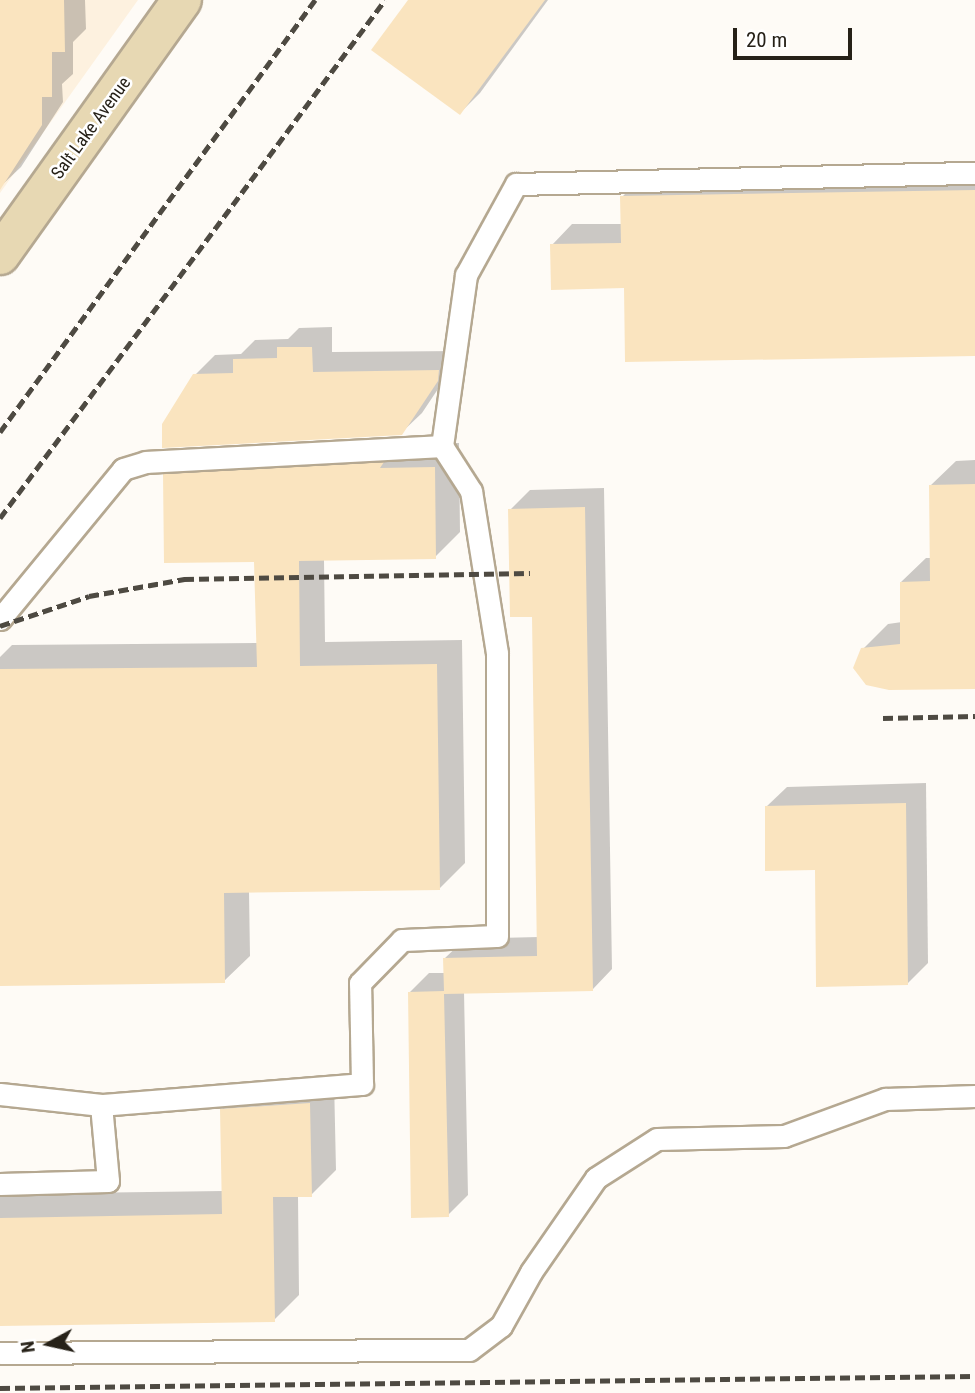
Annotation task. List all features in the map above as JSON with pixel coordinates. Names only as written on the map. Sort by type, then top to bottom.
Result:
[{"type":"street","name":"Salt Lake Avenue","points":[[0,255],[12,216],[182,0]]},
{"type":"lane","points":[[0,1094],[102,1105],[362,1084],[360,983],[402,940],[497,936],[497,653],[471,491],[442,446],[466,275],[516,184],[975,173]]},
{"type":"lane","points":[[0,619],[123,470],[146,462],[442,446]]},
{"type":"lane","points":[[0,1353],[468,1350],[501,1326],[531,1272],[596,1178],[657,1139],[784,1136],[886,1099],[975,1096]]},
{"type":"lane","points":[[0,1184],[107,1181],[102,1105]]},
{"type":"shaded area","points":[[0,0],[138,0],[0,193]]},
{"type":"building","points":[[0,0],[64,0],[65,52],[52,52],[52,97],[42,97],[42,125],[0,190]]},
{"type":"building","points":[[408,0],[545,0],[460,115],[371,50]]},
{"type":"building","points":[[975,190],[975,356],[625,362],[624,288],[551,290],[550,244],[621,243],[620,196]]},
{"type":"building","points":[[277,347],[312,347],[313,372],[439,370],[438,381],[402,435],[162,448],[162,424],[193,374],[233,373],[233,359],[277,358]]},
{"type":"building","points":[[384,462],[380,468],[435,467],[436,559],[299,561],[300,666],[437,664],[440,890],[224,893],[225,983],[0,986],[0,669],[257,667],[254,562],[164,563],[163,474]]},
{"type":"building","points":[[975,484],[975,689],[889,690],[866,685],[853,668],[861,648],[900,644],[900,582],[930,581],[929,485]]},
{"type":"building","points":[[585,507],[593,991],[444,994],[449,1217],[411,1218],[408,992],[444,991],[443,958],[537,956],[532,617],[510,617],[508,509]]},
{"type":"building","points":[[906,803],[908,985],[816,987],[815,870],[765,871],[765,806]]},
{"type":"building","points":[[310,1103],[312,1197],[273,1197],[275,1322],[0,1326],[0,1218],[222,1214],[220,1109]]},
{"type":"railway","points":[[0,432],[315,0]]},
{"type":"railway","points":[[0,518],[385,0]]},
{"type":"railway","points":[[0,626],[89,596],[184,579],[530,573]]},
{"type":"railway","points":[[883,718],[975,716]]},
{"type":"railway","points":[[0,1388],[975,1376]]}]
